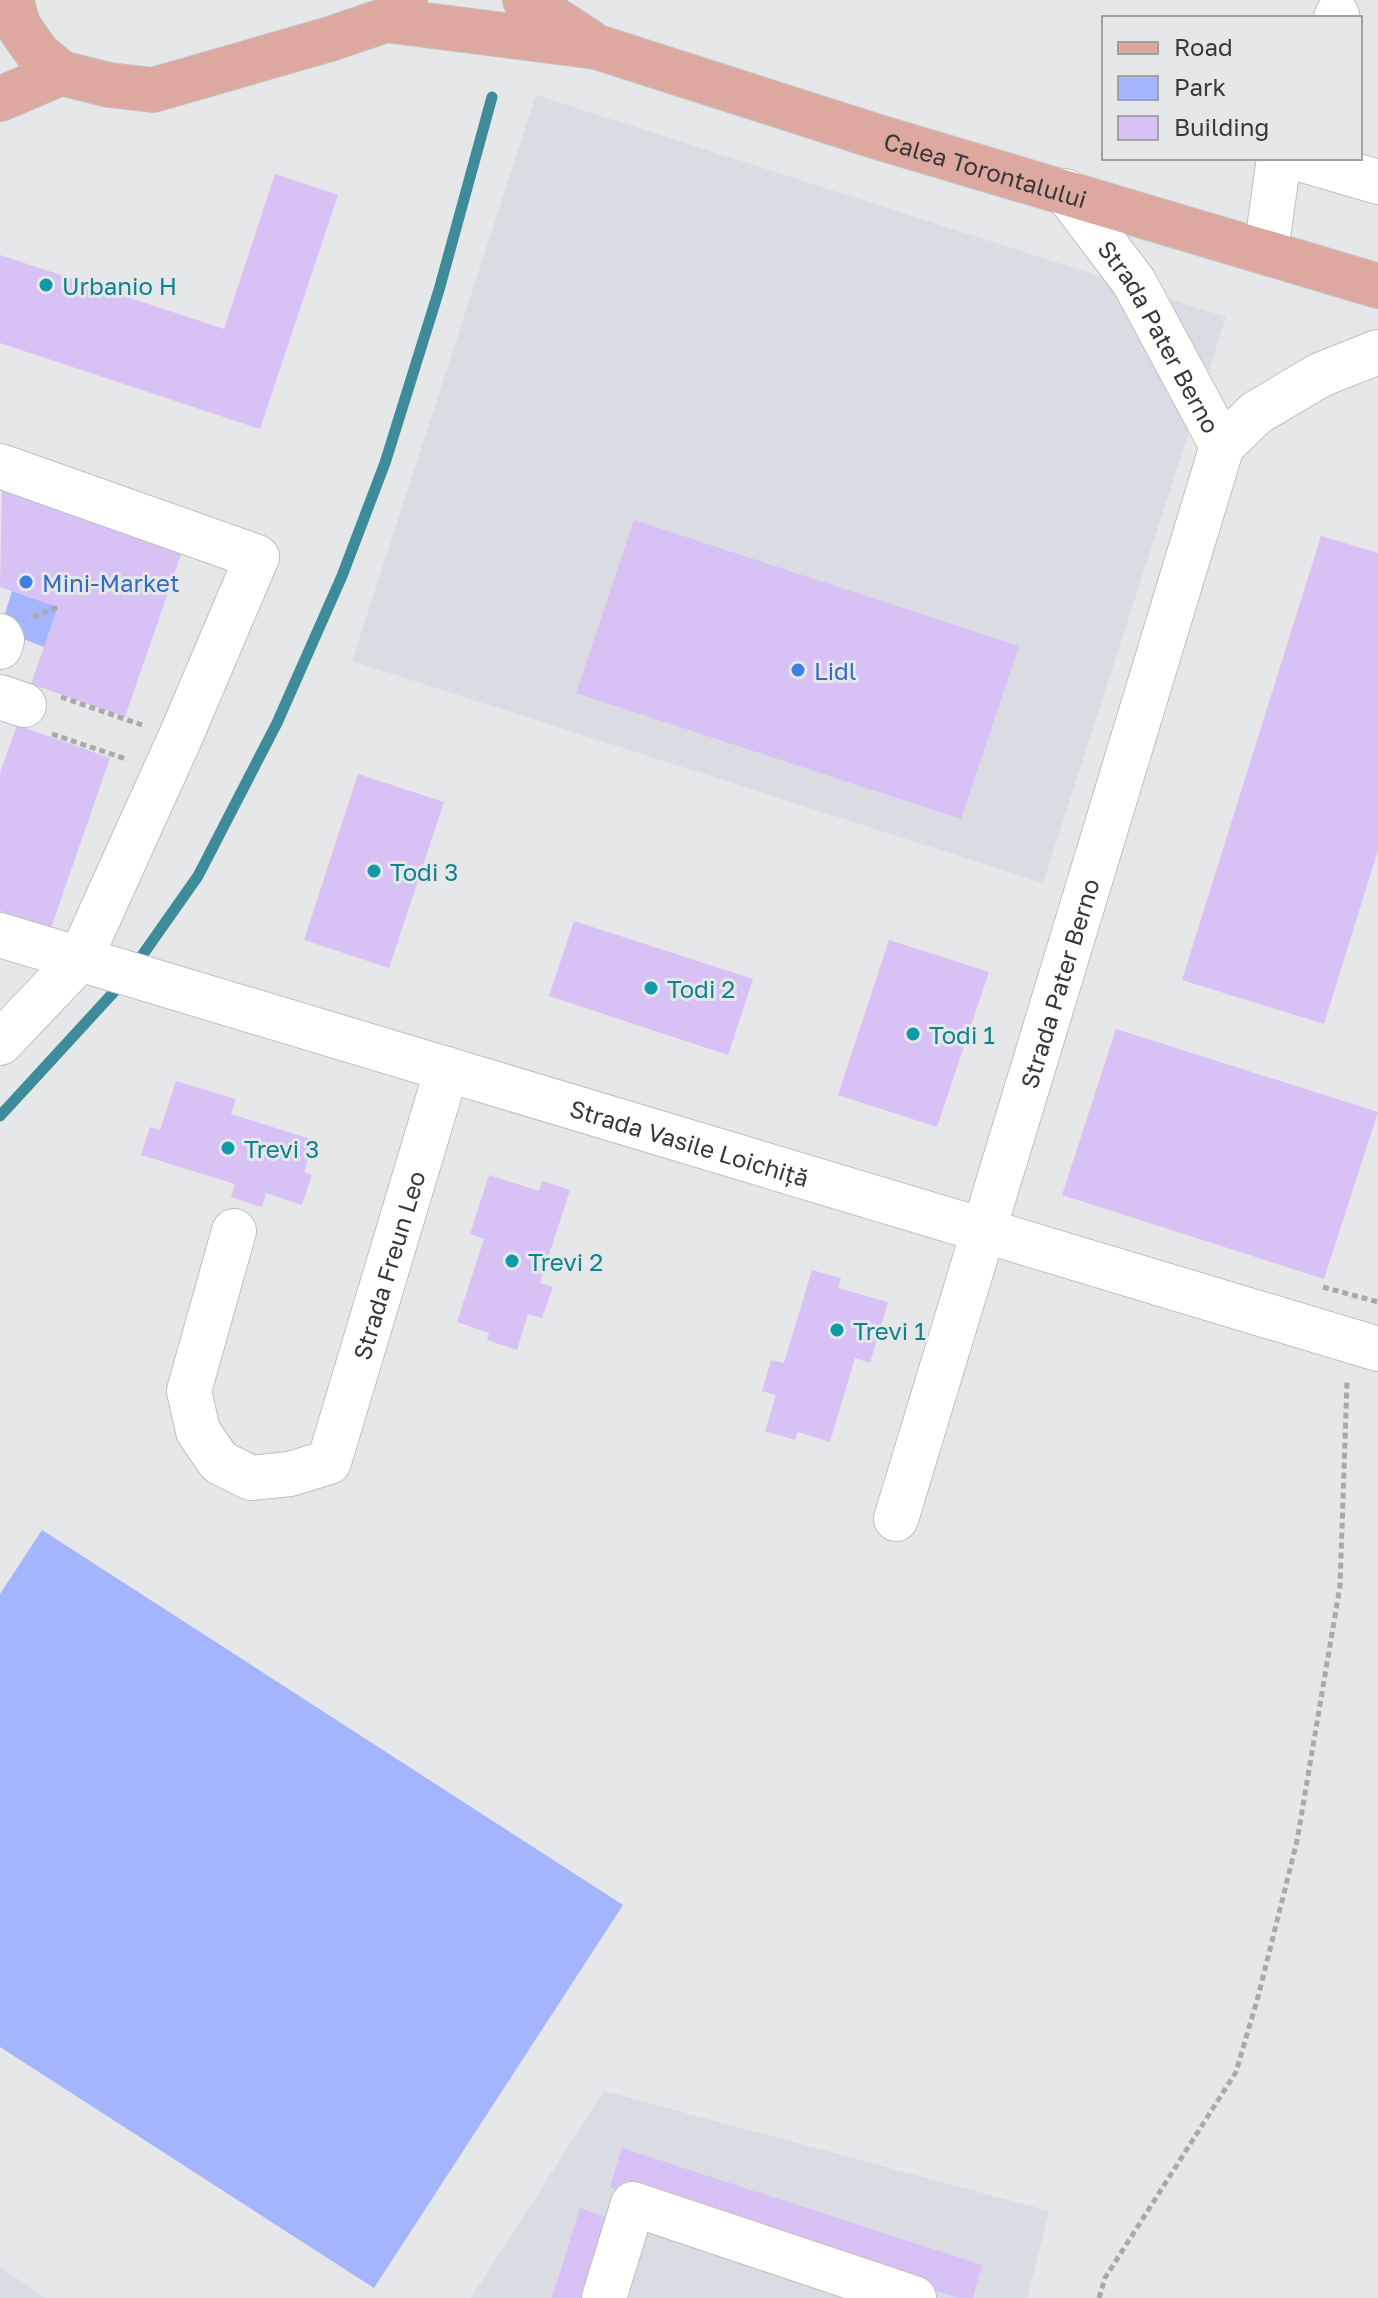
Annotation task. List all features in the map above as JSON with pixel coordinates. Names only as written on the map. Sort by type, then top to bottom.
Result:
[{"type":"main road","points":[[0,7],[8,0],[19,27],[38,54],[61,73],[109,85],[153,90],[330,39],[395,10]]},
{"type":"main road","name":"Calea Torontalului","points":[[525,0],[597,47]]},
{"type":"main road","name":"Calea Torontalului","points":[[395,10],[597,47],[863,132],[1378,286]]},
{"type":"main road","points":[[0,99],[61,73]]},
{"type":"street","points":[[1266,251],[1279,160]]},
{"type":"street","points":[[1303,160],[1378,182]]},
{"type":"street","name":"Strada Pater Berno","points":[[1065,191],[1134,282],[1222,446]]},
{"type":"street","name":"Strada Pater Berno","points":[[896,1519],[1222,446],[1256,413],[1320,375],[1378,352]]},
{"type":"street","points":[[0,466],[257,557],[180,738],[94,964],[0,1043]]},
{"type":"street","points":[[0,636],[0,647]]},
{"type":"street","name":"Strada Vasile Loichiță","points":[[0,935],[1368,1346]]},
{"type":"street","name":"Strada Freun Leo","points":[[234,1231],[189,1391],[198,1431],[219,1462],[251,1478],[290,1474],[329,1462],[447,1069]]},
{"type":"street","points":[[604,2298],[633,2204],[914,2298]]},
{"type":"path","points":[[1099,2298],[1105,2278],[1236,2072],[1258,1997],[1297,1841],[1340,1586],[1347,1377],[1368,1346]]},
{"type":"shaded area","points":[[536,95],[1226,317],[1043,883],[352,661]]},
{"type":"shaded area","points":[[604,2091],[1049,2211],[1027,2298],[471,2298]]},
{"type":"shaded area","points":[[0,2267],[46,2298],[0,2298]]},
{"type":"green space","points":[[12,591],[58,607],[44,647],[11,634],[4,617]]},
{"type":"green space","points":[[42,1530],[623,1905],[374,2288],[0,2047],[0,1594]]},
{"type":"building","name":"Urbanio H","points":[[275,174],[338,195],[260,429],[0,343],[0,255],[224,329]]},
{"type":"building","points":[[2,487],[183,549],[125,717],[31,684],[58,607],[0,587]]},
{"type":"building","name":"Lidl","points":[[634,520],[1019,646],[961,819],[576,693]]},
{"type":"building","points":[[1321,536],[1378,553],[1378,850],[1324,1024],[1182,980]]},
{"type":"building","points":[[17,725],[110,758],[51,928],[0,911],[0,773]]},
{"type":"building","name":"Todi 3","points":[[358,774],[444,802],[389,968],[304,940]]},
{"type":"building","name":"Todi 2","points":[[574,921],[753,979],[728,1055],[549,996]]},
{"type":"building","name":"Todi 1","points":[[889,940],[989,972],[937,1127],[838,1095]]},
{"type":"building","points":[[1116,1029],[1378,1112],[1324,1279],[1062,1195]]},
{"type":"building","name":"Trevi 3","points":[[176,1081],[236,1099],[231,1114],[314,1140],[304,1172],[312,1175],[302,1205],[266,1193],[262,1207],[231,1197],[235,1184],[141,1155],[150,1127],[160,1130]]},
{"type":"building","name":"Trevi 2","points":[[489,1175],[539,1191],[542,1181],[570,1190],[540,1283],[553,1287],[542,1318],[528,1314],[517,1350],[487,1340],[489,1333],[457,1322],[484,1239],[470,1234]]},
{"type":"building","name":"Trevi 1","points":[[812,1270],[841,1278],[838,1288],[888,1302],[870,1363],[855,1358],[830,1442],[798,1432],[795,1440],[765,1431],[776,1395],[762,1391],[771,1360],[784,1363]]},
{"type":"building","points":[[622,2148],[982,2265],[973,2298],[959,2298],[610,2187]]},
{"type":"building","points":[[580,2208],[616,2221],[592,2298],[552,2298]]},
{"type":"waterway","points":[[134,967],[198,876],[277,723],[342,576],[385,463],[439,290],[492,97]]},
{"type":"waterway","points":[[0,1116],[124,981]]},
{"type":"place","name":"Urbanio H","points":[[46,285]]},
{"type":"place","name":"Mini-Market","points":[[26,582]]},
{"type":"place","name":"Lidl","points":[[798,670]]},
{"type":"place","name":"Todi 3","points":[[374,871]]},
{"type":"place","name":"Todi 2","points":[[651,988]]},
{"type":"place","name":"Todi 1","points":[[913,1034]]},
{"type":"place","name":"Trevi 3","points":[[228,1148]]},
{"type":"place","name":"Trevi 2","points":[[512,1261]]},
{"type":"place","name":"Trevi 1","points":[[837,1330]]}]
